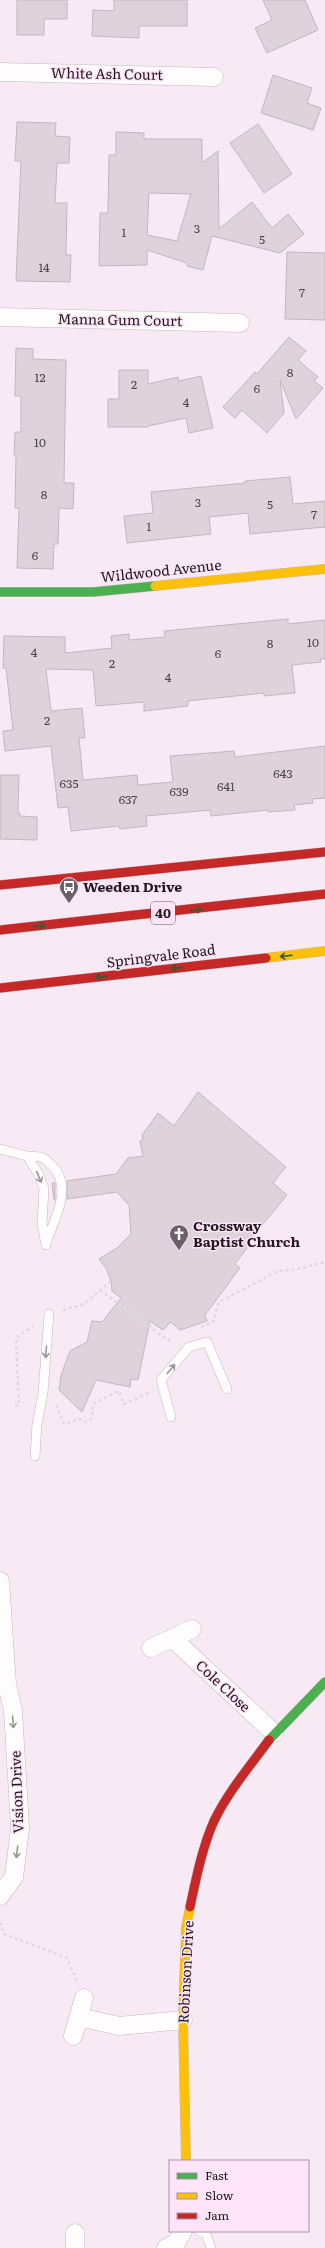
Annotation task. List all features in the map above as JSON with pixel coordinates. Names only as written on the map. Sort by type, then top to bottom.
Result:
[{"type":"main road","name":"Wildwood Avenue","points":[[0,592],[93,592],[325,569]]},
{"type":"main road","points":[[0,885],[325,852]]},
{"type":"main road","name":"40","points":[[0,930],[325,894]]},
{"type":"main road","name":"Springvale Road","points":[[0,988],[325,951]]},
{"type":"main road","name":"Robinson Drive","points":[[186,2160],[182,2020],[186,1928],[198,1871],[214,1822],[232,1791],[274,1733],[325,1682]]},
{"type":"street","name":"White Ash Court","points":[[0,72],[214,77]]},
{"type":"street","name":"Manna Gum Court","points":[[0,316],[240,323]]},
{"type":"street","name":"Vision Drive","points":[[0,1581],[7,1684],[13,1712],[20,1828],[14,1877],[0,1896]]},
{"type":"street","points":[[151,1648],[192,1629]]},
{"type":"street","name":"Cole Close","points":[[172,1638],[274,1733]]},
{"type":"street","name":"Vision Drive","points":[[0,1704],[7,1684]]},
{"type":"street","points":[[72,2036],[84,1998]]},
{"type":"street","points":[[79,2017],[119,2026],[182,2020]]},
{"type":"lane","points":[[0,1149],[27,1156],[43,1158],[54,1166],[59,1175],[62,1190],[61,1205],[46,1245],[42,1224],[44,1188],[38,1174],[27,1156]]},
{"type":"lane","points":[[35,1456],[37,1424],[43,1393],[49,1314]]},
{"type":"lane","points":[[171,1417],[161,1380],[189,1347],[207,1342],[227,1389]]},
{"type":"lane","points":[[201,2232],[206,2234],[211,2248]]},
{"type":"path","points":[[194,1329],[213,1322],[219,1302],[278,1271],[298,1269],[325,1262]]},
{"type":"path","points":[[100,1290],[173,1344]]},
{"type":"path","points":[[168,1350],[177,1339]]},
{"type":"path","points":[[54,1399],[64,1424],[80,1419],[86,1422],[92,1418],[93,1404],[119,1391],[124,1404],[148,1393],[147,1386]]},
{"type":"path","points":[[0,1922],[4,1934],[67,1958],[84,1998]]},
{"type":"building","points":[[17,0],[67,0],[67,19],[44,19],[44,35],[17,35]]},
{"type":"building","points":[[114,0],[187,0],[187,26],[139,26],[139,38],[92,36],[93,10],[114,11]]},
{"type":"building","points":[[263,0],[305,0],[318,30],[267,53],[255,28],[272,20]]},
{"type":"building","points":[[273,75],[312,88],[307,103],[321,108],[313,130],[261,113]]},
{"type":"building","points":[[17,122],[56,123],[55,136],[70,137],[69,163],[57,163],[55,203],[67,203],[66,255],[71,255],[70,282],[16,281],[21,161],[15,161]]},
{"type":"building","points":[[258,124],[292,174],[264,193],[230,143]]},
{"type":"building","points":[[116,132],[144,133],[144,139],[202,139],[202,163],[218,151],[219,229],[252,202],[272,228],[288,214],[304,234],[280,253],[212,236],[203,270],[187,266],[187,263],[147,250],[147,265],[99,266],[100,213],[108,213],[109,155],[116,155]],"holes":[[[149,193],[191,194],[177,241],[147,235]]]},
{"type":"building","points":[[287,252],[325,253],[325,320],[285,319]]},
{"type":"building","points":[[289,337],[306,351],[298,360],[318,377],[314,381],[323,388],[296,419],[280,380],[284,413],[267,433],[242,410],[235,418],[223,407],[255,372],[257,374]]},
{"type":"building","points":[[16,348],[33,349],[33,359],[66,360],[64,483],[74,483],[73,509],[59,508],[58,544],[54,544],[53,569],[17,568],[19,508],[15,508],[16,455],[14,455],[15,432],[21,432],[21,396],[15,396]]},
{"type":"building","points":[[119,370],[148,370],[148,384],[178,377],[179,381],[201,376],[213,428],[189,433],[186,418],[148,427],[108,427],[108,399],[119,399]]},
{"type":"building","points":[[290,477],[293,504],[325,501],[325,527],[250,534],[248,513],[209,517],[211,534],[127,543],[124,516],[153,513],[151,492]]},
{"type":"building","points":[[288,619],[288,624],[325,620],[325,659],[320,659],[321,662],[292,665],[295,693],[264,696],[264,693],[188,701],[188,706],[144,711],[144,702],[96,706],[93,670],[46,669],[51,711],[82,708],[85,738],[79,738],[83,780],[137,775],[138,785],[173,782],[170,756],[234,751],[235,757],[325,746],[325,798],[312,799],[313,803],[294,805],[295,810],[268,812],[268,810],[211,816],[210,810],[146,816],[147,826],[120,829],[119,826],[71,831],[68,807],[58,808],[51,746],[5,751],[3,731],[13,730],[6,668],[3,668],[4,636],[65,637],[65,653],[112,648],[111,636],[129,634],[129,640],[165,637],[164,631]]},
{"type":"building","points":[[0,775],[19,775],[18,813],[20,813],[20,816],[37,817],[37,840],[0,839]]},
{"type":"building","name":"Crossway Baptist Church","points":[[198,1092],[286,1167],[273,1183],[287,1195],[245,1246],[247,1248],[235,1264],[240,1268],[205,1315],[207,1321],[180,1330],[171,1322],[163,1330],[150,1321],[138,1380],[131,1379],[130,1387],[96,1380],[82,1412],[59,1390],[61,1375],[70,1351],[87,1342],[92,1321],[102,1322],[121,1298],[112,1291],[111,1281],[106,1268],[99,1259],[117,1248],[131,1234],[129,1205],[117,1192],[67,1199],[67,1181],[116,1174],[128,1158],[143,1156],[140,1141],[143,1139],[142,1135],[158,1113],[174,1126]]},
{"type":"building","points":[[52,1183],[55,1183],[55,1200],[54,1200]]},
{"type":"traffic: fast","points":[[0,592],[93,592],[155,586]]},
{"type":"traffic: fast","points":[[269,1740],[325,1682]]},
{"type":"traffic: slow","points":[[155,586],[325,569]]},
{"type":"traffic: slow","points":[[266,958],[325,951]]},
{"type":"traffic: slow","points":[[186,2160],[183,2020],[186,1928],[190,1907]]},
{"type":"traffic: jam","points":[[0,885],[325,852]]},
{"type":"traffic: jam","points":[[0,930],[325,894]]},
{"type":"traffic: jam","points":[[0,988],[266,958]]},
{"type":"traffic: jam","points":[[190,1907],[203,1853],[214,1821],[233,1789],[269,1740]]},
{"type":"place","name":"Weeden Drive","points":[[69,904]]},
{"type":"place","name":"Crossway Baptist Church","points":[[179,1251]]}]
